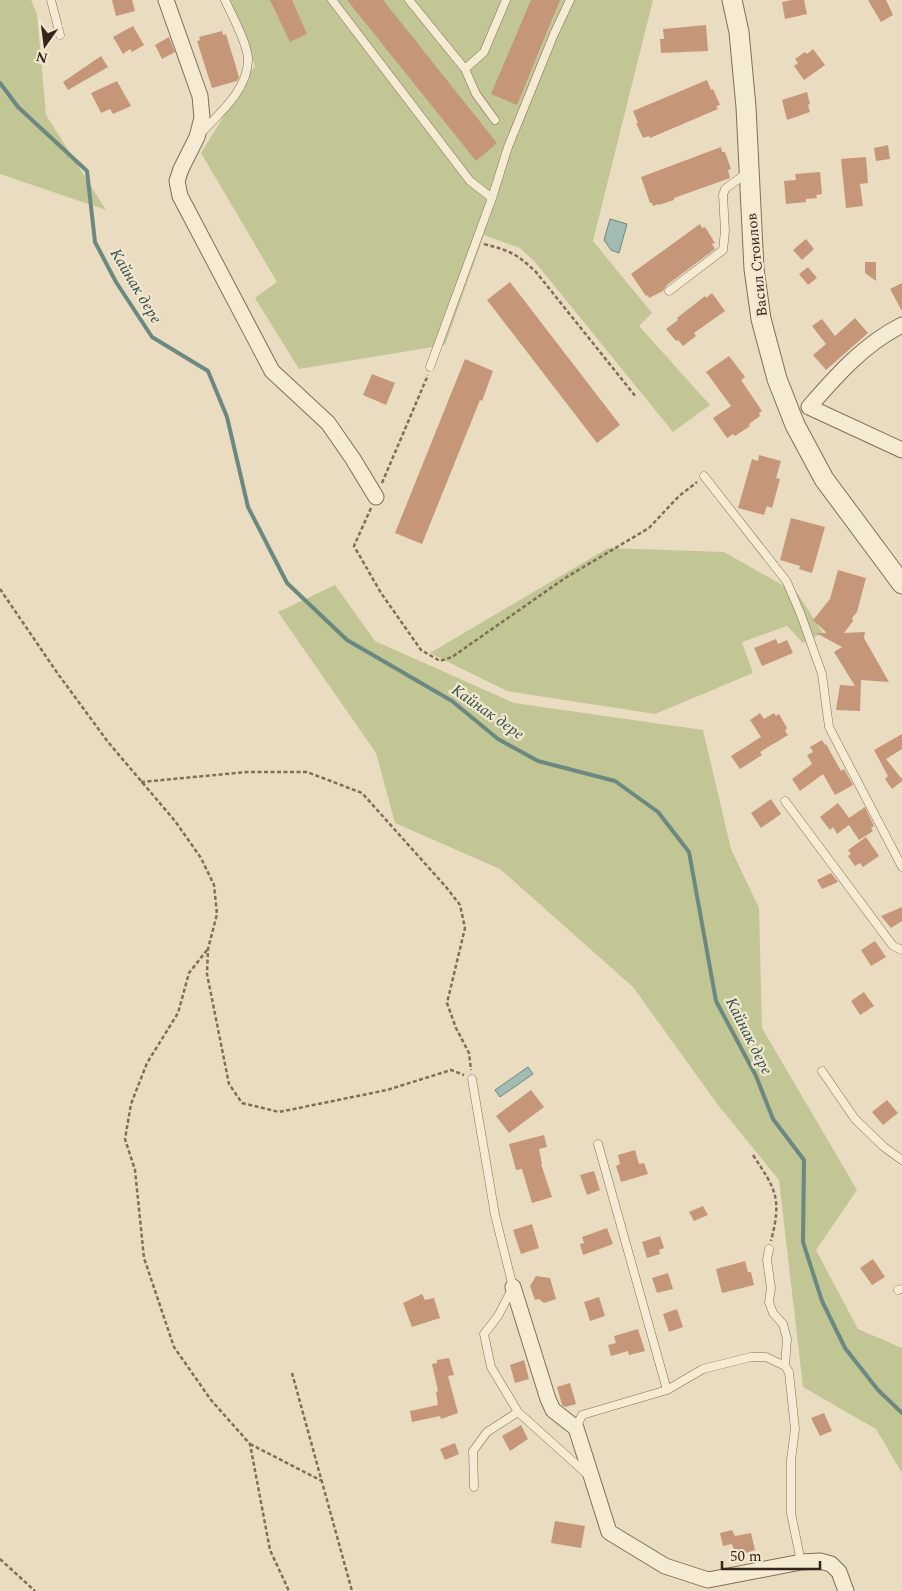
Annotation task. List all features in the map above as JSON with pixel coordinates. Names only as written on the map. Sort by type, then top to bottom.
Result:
[{"type":"street","points":[[166,0],[200,96],[202,118],[197,137],[177,181],[180,196],[272,371],[328,423],[376,497]]},
{"type":"street","name":"Васил Стоилов","points":[[732,0],[739,32],[743,70],[754,269],[761,319],[777,379],[789,411],[824,479],[902,584]]},
{"type":"street","points":[[809,407],[848,363],[890,331],[902,325]]},
{"type":"street","points":[[789,411],[809,407],[902,450]]},
{"type":"street","points":[[514,1287],[548,1399],[553,1410],[576,1428],[609,1532],[665,1566],[710,1586],[801,1562],[820,1561],[831,1564],[839,1572],[846,1591]]},
{"type":"lane","points":[[51,0],[60,35]]},
{"type":"lane","points":[[197,137],[228,105],[246,76],[248,57],[240,33],[225,0]]},
{"type":"lane","points":[[332,0],[470,181],[492,198]]},
{"type":"lane","points":[[409,0],[465,69],[476,94],[495,120]]},
{"type":"lane","points":[[465,69],[484,52],[506,0]]},
{"type":"lane","points":[[430,367],[492,198],[508,147],[554,34],[570,0]]},
{"type":"lane","points":[[669,291],[723,250],[725,231],[724,189],[748,172]]},
{"type":"lane","points":[[704,476],[787,582],[822,674],[829,727],[902,867]]},
{"type":"lane","points":[[785,801],[893,946],[902,950]]},
{"type":"lane","points":[[822,1071],[855,1119],[884,1147],[902,1160]]},
{"type":"lane","points":[[472,1079],[495,1216],[514,1287],[498,1316],[484,1334],[491,1367],[518,1412],[591,1478]]},
{"type":"lane","points":[[598,1144],[667,1390]]},
{"type":"lane","points":[[769,1249],[767,1260],[771,1288],[769,1302],[773,1313],[783,1324],[787,1339],[785,1366]]},
{"type":"lane","points":[[576,1428],[582,1415],[667,1390],[703,1369],[751,1357],[766,1357],[785,1366],[789,1372],[795,1429],[791,1460],[791,1513],[801,1562]]},
{"type":"lane","points":[[474,1487],[473,1451],[487,1432],[518,1412]]},
{"type":"path","points":[[475,242],[507,250],[520,256],[536,272],[636,397]]},
{"type":"path","points":[[430,367],[424,385],[354,546],[381,593],[421,650],[440,661],[452,657],[565,578],[649,528],[678,496],[704,476]]},
{"type":"path","points":[[0,589],[58,674],[108,742],[175,821],[201,858],[214,884],[217,914],[208,949],[207,974],[229,1084],[242,1103],[279,1112],[387,1090],[451,1070],[462,1073],[472,1079]]},
{"type":"path","points":[[141,782],[246,772],[307,772],[362,793],[460,905],[465,928],[447,1002],[456,1028],[469,1053],[472,1079]]},
{"type":"path","points":[[208,949],[189,973],[178,1013],[148,1063],[131,1104],[125,1139],[135,1170],[144,1258],[174,1347],[211,1400],[250,1444],[322,1481]]},
{"type":"path","points":[[752,1155],[770,1181],[776,1196],[776,1218],[769,1249]]},
{"type":"path","points":[[292,1373],[352,1591]]},
{"type":"path","points":[[250,1444],[270,1550],[289,1591]]},
{"type":"path","points":[[0,1559],[35,1591]]},
{"type":"green space","points":[[0,0],[31,0],[37,14],[46,115],[106,210],[0,174]]},
{"type":"green space","points":[[229,0],[653,0],[593,241],[652,313],[639,326],[710,405],[673,432],[535,262],[520,248],[484,235],[445,345],[299,369],[255,298],[277,282],[201,153],[255,66]]},
{"type":"green space","points":[[608,548],[724,552],[798,594],[823,633],[803,643],[787,626],[742,642],[753,673],[655,714],[507,691],[430,653]]},
{"type":"green space","points":[[335,585],[375,641],[514,703],[703,730],[731,849],[759,908],[762,1028],[857,1190],[816,1250],[858,1329],[902,1348],[902,1473],[876,1429],[803,1387],[779,1180],[718,1105],[633,987],[500,869],[395,823],[376,753],[278,612]]},
{"type":"water","points":[[610,219],[627,224],[619,253],[611,250],[604,240]]},
{"type":"water","points":[[528,1067],[533,1074],[500,1097],[495,1090]]},
{"type":"building","points":[[112,0],[132,0],[135,11],[116,16]]},
{"type":"building","points":[[270,0],[292,0],[307,34],[290,42]]},
{"type":"building","points":[[347,0],[383,0],[497,143],[476,161]]},
{"type":"building","points":[[531,0],[560,0],[517,105],[491,94]]},
{"type":"building","points":[[804,0],[807,14],[785,19],[782,2]]},
{"type":"building","points":[[868,0],[886,0],[893,15],[881,22]]},
{"type":"building","points":[[706,25],[708,51],[661,53],[660,39],[664,39],[663,29]]},
{"type":"building","points":[[133,26],[144,45],[132,52],[130,49],[123,54],[113,37]]},
{"type":"building","points":[[222,31],[223,35],[226,34],[239,77],[237,81],[212,88],[197,41],[200,40],[199,37]]},
{"type":"building","points":[[169,37],[175,52],[162,59],[155,45]]},
{"type":"building","points":[[813,49],[825,65],[804,80],[794,66],[798,63],[795,59]]},
{"type":"building","points":[[101,56],[108,67],[68,90],[63,82]]},
{"type":"building","points":[[707,80],[720,105],[716,106],[718,109],[650,138],[649,136],[643,138],[633,111]]},
{"type":"building","points":[[117,81],[131,106],[113,114],[110,109],[101,113],[91,93]]},
{"type":"building","points":[[807,92],[810,112],[787,120],[782,100]]},
{"type":"building","points":[[888,145],[890,159],[876,161],[874,148]]},
{"type":"building","points":[[721,147],[722,152],[725,152],[731,169],[728,170],[730,178],[659,205],[653,206],[650,203],[641,177]]},
{"type":"building","points":[[866,157],[868,183],[860,184],[863,206],[846,208],[841,159]]},
{"type":"building","points":[[820,172],[822,194],[816,195],[817,198],[806,199],[806,202],[786,204],[784,181],[796,180],[795,174]]},
{"type":"building","points":[[700,224],[702,228],[705,227],[715,243],[712,244],[715,249],[667,285],[663,291],[649,298],[648,295],[646,296],[631,274]]},
{"type":"building","points":[[806,239],[814,249],[802,260],[793,250]]},
{"type":"building","points":[[865,262],[876,262],[876,281],[865,273]]},
{"type":"building","points":[[808,267],[817,278],[808,285],[799,274]]},
{"type":"building","points":[[510,282],[620,425],[597,443],[487,300]]},
{"type":"building","points":[[902,283],[902,311],[890,289]]},
{"type":"building","points":[[712,293],[725,311],[694,333],[696,336],[683,346],[666,329],[705,296],[706,298]]},
{"type":"building","points":[[855,318],[868,333],[826,370],[813,355],[826,344],[812,326],[822,319],[835,336]]},
{"type":"building","points":[[729,356],[745,377],[741,380],[762,411],[759,413],[760,416],[749,424],[750,426],[735,436],[733,434],[727,438],[713,418],[731,406],[706,372]]},
{"type":"building","points":[[465,359],[493,371],[422,544],[395,533]]},
{"type":"building","points":[[372,374],[395,383],[386,405],[363,395]]},
{"type":"building","points":[[759,455],[781,461],[776,478],[780,479],[772,508],[767,506],[764,515],[738,508],[752,459],[758,461]]},
{"type":"building","points":[[791,518],[825,527],[812,573],[799,569],[800,566],[780,560]]},
{"type":"building","points":[[838,570],[866,578],[857,612],[844,633],[865,632],[864,638],[889,682],[861,680],[860,711],[836,710],[840,685],[855,686],[834,652],[842,647],[816,633],[826,633],[813,620],[830,599]]},
{"type":"building","points":[[776,639],[778,644],[787,640],[793,653],[762,666],[754,648]]},
{"type":"building","points":[[760,713],[764,719],[774,713],[776,716],[779,714],[787,728],[785,731],[788,735],[760,752],[762,755],[740,769],[731,756],[761,737],[750,720]]},
{"type":"building","points":[[902,734],[902,749],[886,759],[902,779],[892,789],[885,779],[888,776],[874,750]]},
{"type":"building","points":[[822,740],[841,771],[844,769],[853,785],[835,795],[823,774],[800,791],[792,779],[812,764],[807,755],[813,752],[810,747]]},
{"type":"building","points":[[771,799],[781,814],[761,828],[751,813]]},
{"type":"building","points":[[838,803],[849,818],[865,807],[874,826],[871,828],[873,831],[859,840],[849,825],[837,834],[833,827],[830,830],[820,817]]},
{"type":"building","points":[[866,837],[879,856],[863,867],[860,863],[855,866],[848,856],[851,854],[848,850]]},
{"type":"building","points":[[831,873],[838,882],[822,889],[817,880]]},
{"type":"building","points":[[902,907],[902,921],[891,928],[881,916]]},
{"type":"building","points":[[875,941],[886,957],[871,966],[861,950]]},
{"type":"building","points":[[864,992],[874,1006],[860,1015],[851,1001]]},
{"type":"building","points":[[531,1090],[544,1107],[509,1133],[496,1116]]},
{"type":"building","points":[[887,1100],[898,1113],[883,1125],[872,1112]]},
{"type":"building","points":[[544,1135],[547,1147],[539,1149],[541,1164],[552,1197],[532,1203],[522,1169],[516,1170],[509,1144]]},
{"type":"building","points":[[635,1150],[639,1164],[644,1163],[648,1174],[621,1182],[616,1166],[620,1164],[618,1155]]},
{"type":"building","points":[[594,1171],[600,1190],[587,1195],[580,1175]]},
{"type":"building","points":[[703,1206],[708,1215],[694,1221],[689,1212]]},
{"type":"building","points":[[532,1224],[539,1248],[521,1254],[513,1230]]},
{"type":"building","points":[[607,1228],[613,1244],[583,1255],[580,1244],[584,1243],[582,1237]]},
{"type":"building","points":[[660,1236],[664,1248],[659,1250],[660,1254],[647,1258],[642,1242]]},
{"type":"building","points":[[873,1259],[885,1277],[872,1285],[860,1268]]},
{"type":"building","points":[[745,1261],[748,1272],[751,1272],[754,1285],[722,1293],[716,1269]]},
{"type":"building","points":[[668,1273],[673,1289],[657,1293],[652,1278]]},
{"type":"building","points":[[536,1276],[550,1278],[556,1299],[544,1303],[539,1299],[535,1300],[530,1286]]},
{"type":"building","points":[[422,1294],[425,1300],[434,1298],[440,1318],[412,1327],[403,1303]]},
{"type":"building","points":[[599,1297],[605,1316],[590,1321],[584,1302]]},
{"type":"building","points":[[677,1309],[683,1327],[669,1332],[663,1314]]},
{"type":"building","points":[[638,1329],[645,1351],[629,1355],[628,1351],[611,1356],[608,1345],[616,1343],[614,1336]]},
{"type":"building","points":[[449,1358],[454,1375],[448,1376],[458,1413],[441,1419],[440,1416],[412,1422],[410,1411],[438,1405],[436,1392],[438,1391],[432,1364],[437,1363],[437,1360]]},
{"type":"building","points":[[524,1360],[529,1379],[515,1383],[510,1365]]},
{"type":"building","points":[[570,1383],[576,1404],[565,1407],[562,1405],[557,1387]]},
{"type":"building","points":[[824,1413],[832,1431],[820,1436],[811,1418]]},
{"type":"building","points":[[521,1425],[528,1439],[510,1451],[502,1436]]},
{"type":"building","points":[[455,1443],[459,1454],[445,1460],[440,1449]]},
{"type":"building","points":[[555,1521],[585,1526],[581,1548],[551,1543]]},
{"type":"building","points":[[732,1530],[735,1536],[751,1533],[755,1550],[736,1556],[732,1544],[723,1546],[720,1533]]},
{"type":"waterway","name":"Кайнак дере","points":[[0,83],[18,107],[87,171],[95,242],[116,282],[152,337],[208,371],[227,417],[248,507],[287,583],[347,640],[452,701],[498,739],[538,761],[615,781],[658,812],[689,852],[716,1001],[756,1076],[773,1119],[804,1160],[803,1242],[822,1301],[845,1348],[878,1390],[902,1413]]}]
